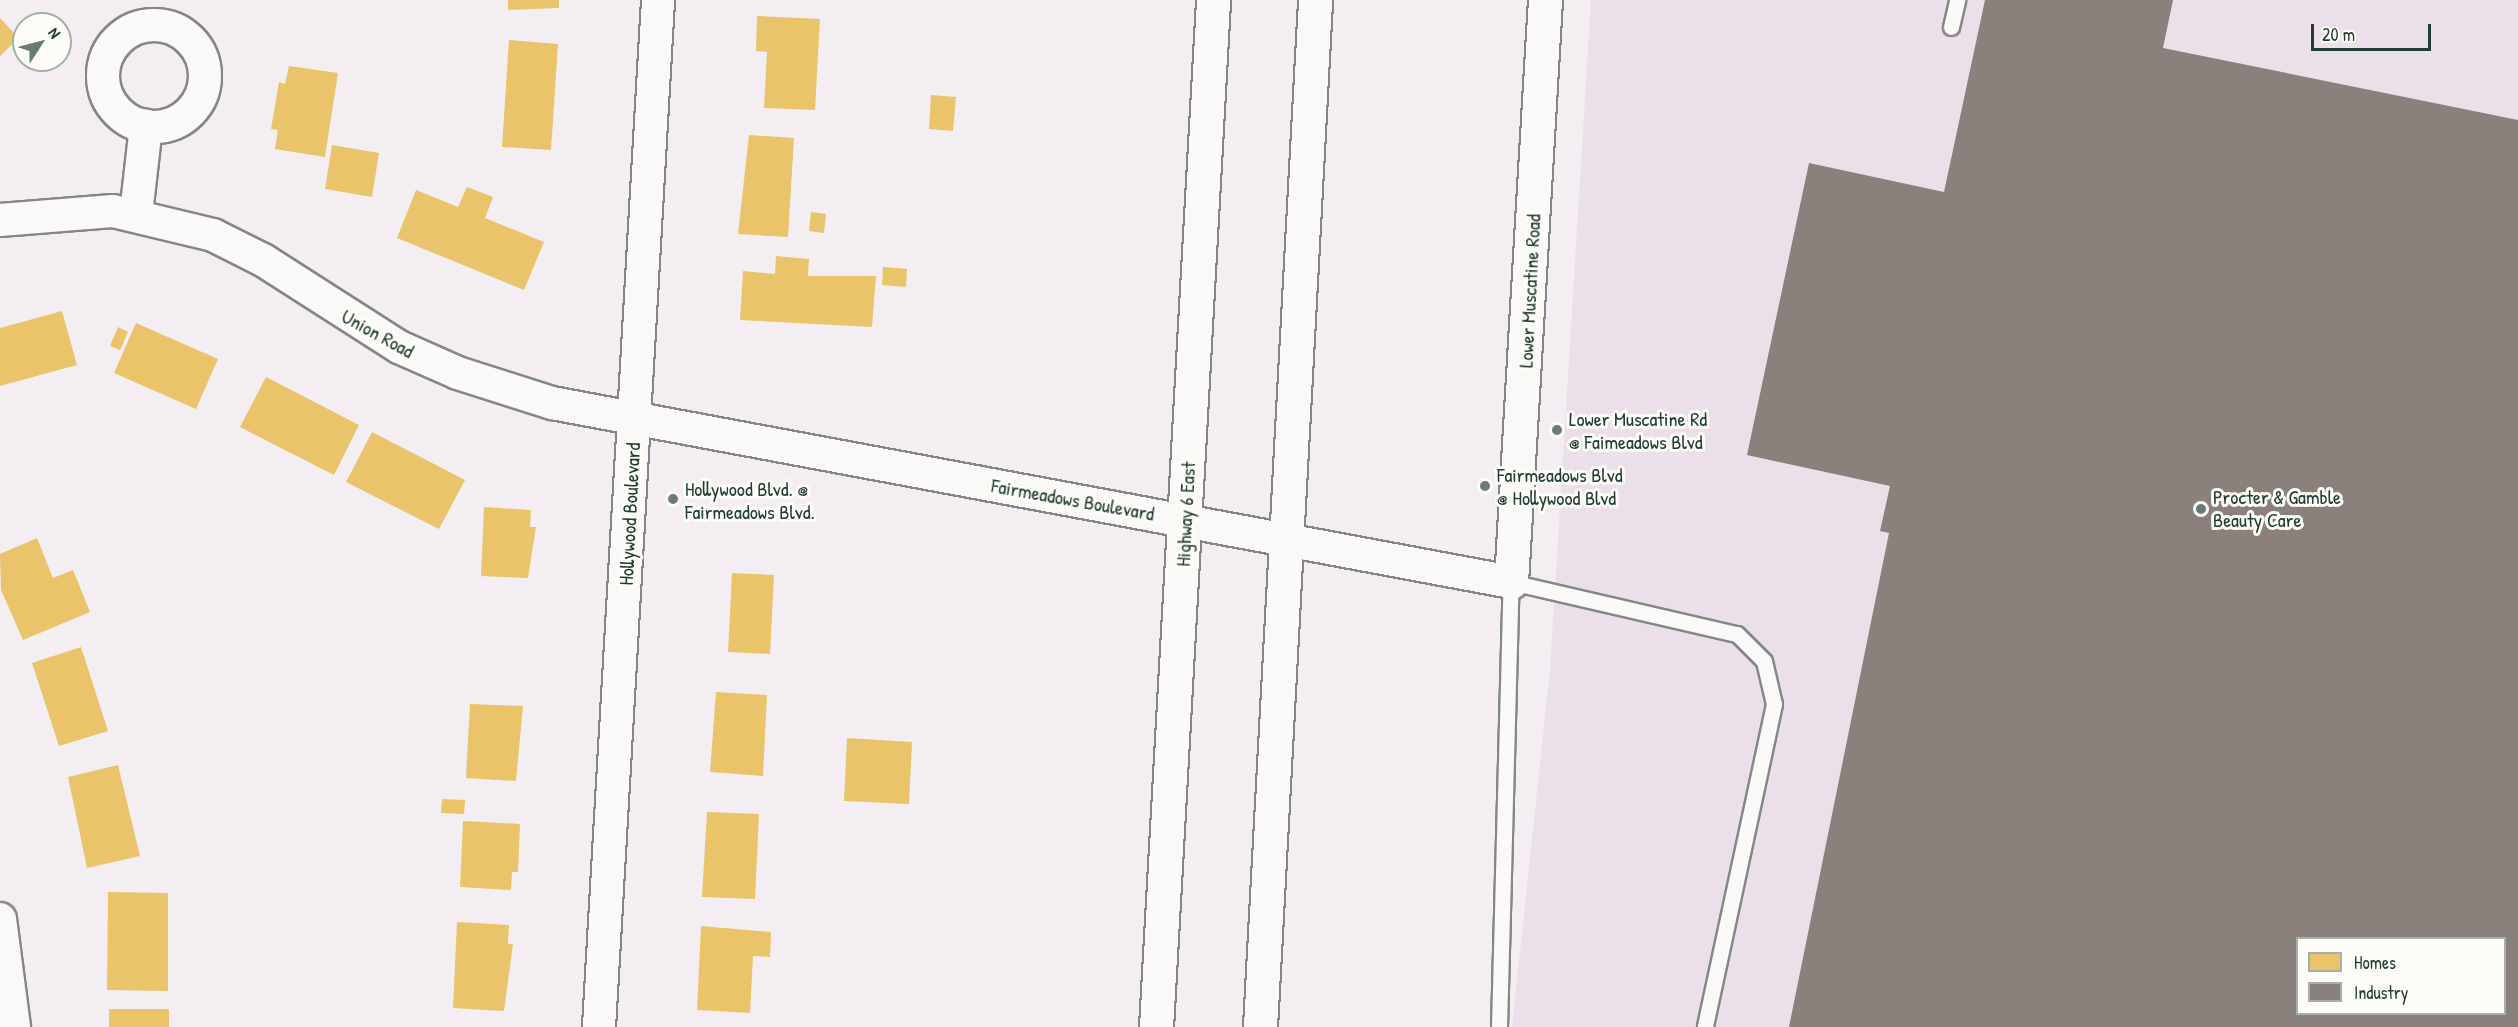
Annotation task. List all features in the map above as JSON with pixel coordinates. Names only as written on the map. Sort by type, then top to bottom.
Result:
[{"type":"main road","name":"Highway 6 East","points":[[1156,1027],[1213,0]]},
{"type":"main road","points":[[1260,1027],[1315,0]]},
{"type":"main road","name":"Lower Muscatine Road","points":[[1511,582],[1545,0]]},
{"type":"street","name":"Hollywood Boulevard","points":[[598,1027],[658,0]]},
{"type":"street","points":[[136,214],[146,126]]},
{"type":"street","name":"Union Road","points":[[0,220],[50,212],[136,214],[213,235],[263,260],[399,347],[458,373],[634,421]]},
{"type":"street","name":"Fairmeadows Boulevard","points":[[634,421],[1288,537],[1511,582]]},
{"type":"street","points":[[0,919],[14,1027]]},
{"type":"lane","points":[[1951,27],[1957,0]]},
{"type":"lane","points":[[1499,1027],[1511,582],[1737,634],[1764,661],[1774,704],[1704,1027]]},
{"type":"shaded area","name":"Procter & Gamble Beauty Care","points":[[1591,0],[2518,0],[2518,1027],[1512,1027],[1550,670]]},
{"type":"building: Homes","points":[[508,0],[559,0],[559,8],[508,10]]},
{"type":"building: Homes","points":[[757,16],[820,19],[815,110],[764,108],[767,52],[756,51]]},
{"type":"building: Homes","points":[[0,18],[12,31],[12,45],[0,56]]},
{"type":"building: Homes","points":[[509,40],[558,44],[551,150],[502,147]]},
{"type":"building: Homes","points":[[289,66],[338,73],[325,157],[275,149],[278,130],[271,129],[279,82],[285,84]]},
{"type":"building: Homes","points":[[931,95],[956,97],[953,131],[929,129]]},
{"type":"building: Homes","points":[[749,135],[794,138],[788,237],[738,234]]},
{"type":"building: Homes","points":[[332,145],[379,153],[372,197],[325,189]]},
{"type":"building: Homes","points":[[467,187],[493,197],[485,218],[544,242],[524,290],[397,238],[416,190],[458,207]]},
{"type":"building: Homes","points":[[811,212],[826,214],[824,233],[809,231]]},
{"type":"building: Homes","points":[[776,256],[809,259],[808,276],[876,276],[872,327],[740,320],[743,271],[775,274]]},
{"type":"building: Homes","points":[[883,267],[907,269],[906,287],[882,285]]},
{"type":"building: Homes","points":[[62,311],[77,365],[0,386],[0,328]]},
{"type":"building: Homes","points":[[136,323],[218,359],[196,409],[114,373]]},
{"type":"building: Homes","points":[[118,327],[128,332],[120,350],[110,346]]},
{"type":"building: Homes","points":[[266,377],[359,425],[334,475],[240,427]]},
{"type":"building: Homes","points":[[372,432],[465,480],[439,529],[346,482]]},
{"type":"building: Homes","points":[[484,507],[531,510],[530,527],[536,527],[528,578],[481,576]]},
{"type":"building: Homes","points":[[37,538],[53,578],[73,570],[90,612],[23,640],[1,590],[0,554]]},
{"type":"building: Homes","points":[[732,573],[774,575],[770,654],[728,652]]},
{"type":"building: Homes","points":[[81,647],[108,731],[59,746],[32,663]]},
{"type":"building: Homes","points":[[716,692],[767,695],[763,776],[710,772]]},
{"type":"building: Homes","points":[[470,704],[523,706],[516,781],[466,778]]},
{"type":"building: Homes","points":[[847,738],[912,742],[909,804],[844,801]]},
{"type":"building: Homes","points":[[118,765],[140,856],[87,868],[68,777]]},
{"type":"building: Homes","points":[[442,799],[465,800],[464,814],[441,813]]},
{"type":"building: Homes","points":[[707,812],[759,814],[755,899],[702,897]]},
{"type":"building: Homes","points":[[463,821],[520,824],[518,872],[512,872],[511,890],[460,887]]},
{"type":"building: Homes","points":[[108,892],[168,893],[168,991],[107,990]]},
{"type":"building: Homes","points":[[457,922],[509,925],[508,944],[513,944],[504,1011],[453,1008]]},
{"type":"building: Homes","points":[[701,926],[771,932],[770,957],[753,956],[750,1013],[697,1010]]},
{"type":"building: Homes","points":[[109,1009],[169,1009],[169,1027],[109,1027]]},
{"type":"building: Industry","name":"Procter & Gamble Beauty Care","points":[[1985,0],[2173,0],[2163,48],[2518,120],[2518,1027],[1789,1027],[1889,533],[1880,531],[1890,486],[1747,455],[1809,163],[1944,192]]},
{"type":"place","name":"Lower Muscatine Rd @ Faimeadows Blvd","points":[[1557,430]]},
{"type":"place","name":"Fairmeadows Blvd @ Hollywood Blvd","points":[[1485,486]]},
{"type":"place","name":"Hollywood Blvd. @ Fairmeadows Blvd.","points":[[673,499]]},
{"type":"place","name":"Procter & Gamble Beauty Care","points":[[2201,509]]}]
